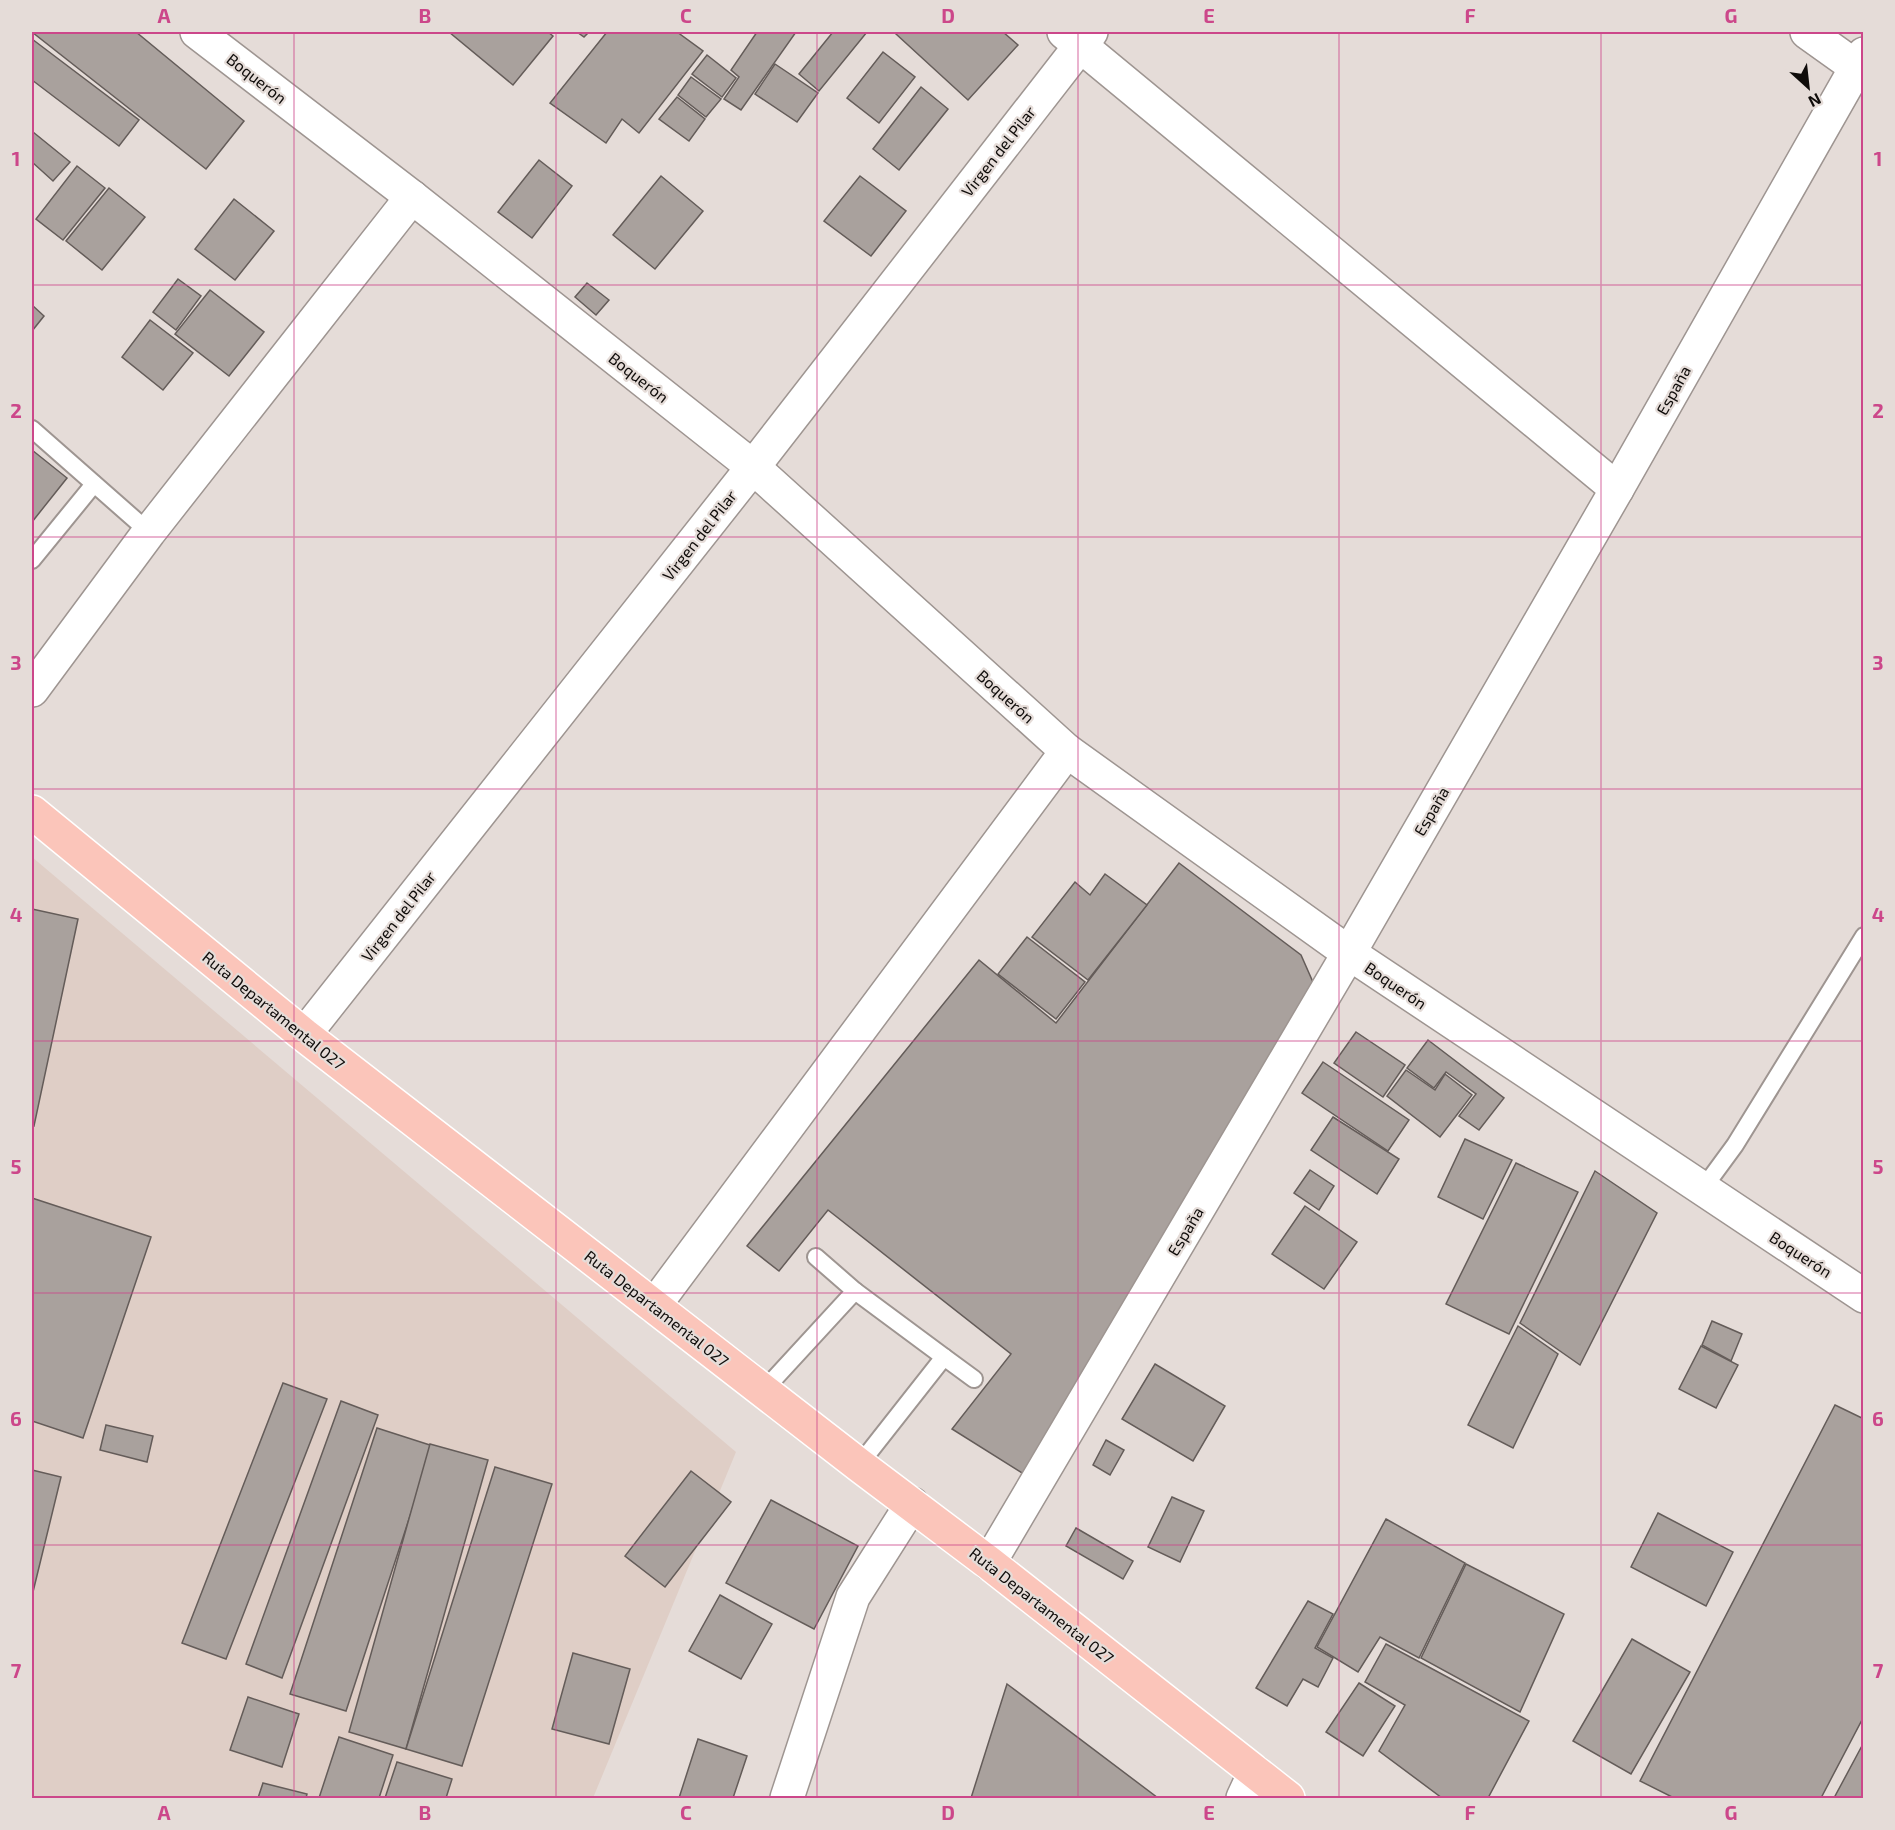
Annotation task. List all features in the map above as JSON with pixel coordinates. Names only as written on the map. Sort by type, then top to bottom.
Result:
[{"type":"main road","name":"Ruta Departamental 027","points":[[32,812],[304,1035],[989,1563],[1249,1785],[1288,1798]]},
{"type":"street","name":"Boquerón","points":[[197,32],[412,197],[753,467],[1067,751],[1349,953],[1863,1296]]},
{"type":"street","points":[[1807,32],[1860,60]]},
{"type":"street","points":[[1079,36],[1617,489]]},
{"type":"street","name":"Virgen del Pilar","points":[[304,1035],[753,467],[1079,36]]},
{"type":"street","name":"España","points":[[989,1563],[1349,953],[1617,489],[1860,60]]},
{"type":"street","points":[[32,690],[149,532],[412,197]]},
{"type":"street","points":[[654,1306],[1067,751]]},
{"type":"street","points":[[787,1798],[853,1598],[912,1504]]},
{"type":"lane","points":[[32,429],[149,532]]},
{"type":"lane","points":[[32,560],[94,484]]},
{"type":"lane","points":[[1702,1190],[1735,1145],[1863,936]]},
{"type":"lane","points":[[816,1257],[855,1290],[974,1378]]},
{"type":"lane","points":[[763,1391],[855,1290]]},
{"type":"lane","points":[[859,1465],[944,1357]]},
{"type":"shaded area","points":[[32,857],[736,1452],[593,1798],[32,1798]]},
{"type":"building","points":[[32,32],[136,32],[244,121],[206,169]]},
{"type":"building","points":[[449,32],[548,32],[553,36],[513,85]]},
{"type":"building","points":[[577,32],[589,32],[584,37]]},
{"type":"building","points":[[607,32],[677,32],[703,51],[639,133],[622,119],[606,143],[550,103]]},
{"type":"building","points":[[757,32],[796,32],[741,110],[724,99],[739,77],[731,70]]},
{"type":"building","points":[[833,32],[867,32],[819,91],[799,74]]},
{"type":"building","points":[[898,32],[1003,32],[1018,45],[968,100],[896,34]]},
{"type":"building","points":[[32,39],[139,120],[119,146],[32,80]]},
{"type":"building","points":[[883,52],[915,77],[879,123],[847,98]]},
{"type":"building","points":[[707,55],[736,78],[722,97],[692,74]]},
{"type":"building","points":[[775,64],[818,93],[797,122],[755,94]]},
{"type":"building","points":[[691,77],[721,99],[706,117],[678,95]]},
{"type":"building","points":[[921,87],[948,109],[899,170],[873,149]]},
{"type":"building","points":[[677,97],[705,119],[689,141],[659,119]]},
{"type":"building","points":[[33,132],[70,162],[53,181],[32,162]]},
{"type":"building","points":[[539,160],[572,186],[532,238],[498,212]]},
{"type":"building","points":[[77,166],[105,188],[63,240],[36,219]]},
{"type":"building","points":[[661,176],[703,211],[655,269],[613,235]]},
{"type":"building","points":[[860,176],[906,211],[871,256],[824,221]]},
{"type":"building","points":[[109,188],[145,217],[102,270],[66,241]]},
{"type":"building","points":[[234,199],[274,231],[235,280],[195,249]]},
{"type":"building","points":[[178,279],[201,296],[176,330],[153,312]]},
{"type":"building","points":[[587,283],[609,300],[596,315],[575,297]]},
{"type":"building","points":[[210,290],[264,332],[229,376],[175,334]]},
{"type":"building","points":[[32,305],[44,316],[32,331]]},
{"type":"building","points":[[150,320],[193,353],[163,390],[122,357]]},
{"type":"building","points":[[32,450],[67,478],[32,522]]},
{"type":"building","points":[[1179,863],[1301,955],[1316,989],[1030,1478],[952,1429],[1011,1354],[828,1210],[779,1271],[747,1246],[979,960],[1056,1023]]},
{"type":"building","points":[[1105,874],[1147,905],[1088,980],[1032,937],[1075,882],[1090,895]]},
{"type":"building","points":[[32,909],[78,919],[34,1126],[32,1125]]},
{"type":"building","points":[[1027,937],[1085,982],[1056,1019],[998,974]]},
{"type":"building","points":[[1356,1032],[1405,1065],[1383,1097],[1334,1063]]},
{"type":"building","points":[[1428,1040],[1504,1098],[1479,1130],[1459,1116],[1476,1094],[1446,1072],[1434,1088],[1407,1068]]},
{"type":"building","points":[[1323,1062],[1409,1120],[1388,1151],[1302,1093]]},
{"type":"building","points":[[1406,1070],[1435,1090],[1445,1074],[1472,1095],[1440,1137],[1387,1096]]},
{"type":"building","points":[[1333,1117],[1399,1159],[1377,1194],[1311,1150]]},
{"type":"building","points":[[1465,1139],[1512,1160],[1483,1219],[1438,1197]]},
{"type":"building","points":[[1516,1163],[1578,1192],[1509,1334],[1446,1304]]},
{"type":"building","points":[[1310,1170],[1334,1186],[1319,1210],[1294,1193]]},
{"type":"building","points":[[1595,1171],[1657,1213],[1580,1365],[1520,1323]]},
{"type":"building","points":[[32,1198],[151,1237],[83,1438],[32,1421]]},
{"type":"building","points":[[1305,1206],[1357,1242],[1324,1289],[1272,1254]]},
{"type":"building","points":[[1712,1321],[1742,1334],[1731,1361],[1702,1345]]},
{"type":"building","points":[[1518,1326],[1558,1354],[1513,1448],[1468,1425]]},
{"type":"building","points":[[1701,1346],[1738,1365],[1716,1408],[1679,1389]]},
{"type":"building","points":[[1155,1364],[1225,1406],[1193,1461],[1122,1419]]},
{"type":"building","points":[[283,1383],[327,1399],[226,1659],[182,1643]]},
{"type":"building","points":[[341,1401],[378,1415],[282,1678],[246,1664]]},
{"type":"building","points":[[1835,1405],[1864,1419],[1864,1716],[1821,1798],[1674,1798],[1640,1781]]},
{"type":"building","points":[[106,1425],[153,1436],[147,1462],[100,1450]]},
{"type":"building","points":[[377,1428],[433,1446],[346,1711],[290,1694]]},
{"type":"building","points":[[1106,1440],[1124,1450],[1110,1475],[1093,1465]]},
{"type":"building","points":[[430,1444],[488,1460],[406,1749],[349,1732]]},
{"type":"building","points":[[495,1467],[552,1484],[462,1766],[406,1749]]},
{"type":"building","points":[[32,1470],[61,1477],[32,1596]]},
{"type":"building","points":[[691,1471],[731,1502],[665,1587],[625,1556]]},
{"type":"building","points":[[1172,1497],[1204,1511],[1180,1562],[1148,1547]]},
{"type":"building","points":[[771,1500],[858,1546],[814,1629],[726,1583]]},
{"type":"building","points":[[1658,1513],[1733,1552],[1706,1606],[1631,1567]]},
{"type":"building","points":[[1386,1519],[1465,1563],[1419,1658],[1380,1637],[1358,1672],[1317,1647]]},
{"type":"building","points":[[1076,1528],[1133,1561],[1123,1579],[1066,1546]]},
{"type":"building","points":[[1466,1564],[1564,1614],[1520,1712],[1421,1658]]},
{"type":"building","points":[[720,1595],[772,1624],[741,1679],[689,1651]]},
{"type":"building","points":[[1308,1601],[1333,1614],[1315,1648],[1333,1658],[1318,1687],[1303,1679],[1287,1706],[1256,1688]]},
{"type":"building","points":[[1632,1639],[1690,1672],[1631,1774],[1573,1741]]},
{"type":"building","points":[[1386,1644],[1529,1721],[1488,1798],[1442,1798],[1379,1751],[1405,1705],[1365,1682]]},
{"type":"building","points":[[573,1653],[630,1669],[609,1744],[552,1729]]},
{"type":"building","points":[[1359,1683],[1395,1706],[1363,1756],[1326,1732]]},
{"type":"building","points":[[1007,1684],[1158,1798],[971,1798]]},
{"type":"building","points":[[248,1697],[299,1714],[282,1767],[230,1750]]},
{"type":"building","points":[[339,1737],[393,1755],[379,1798],[319,1798]]},
{"type":"building","points":[[698,1739],[747,1756],[733,1798],[679,1798]]},
{"type":"building","points":[[1864,1742],[1864,1798],[1834,1798]]},
{"type":"building","points":[[397,1762],[452,1779],[446,1798],[385,1798]]},
{"type":"building","points":[[263,1783],[307,1794],[306,1798],[258,1798]]}]
